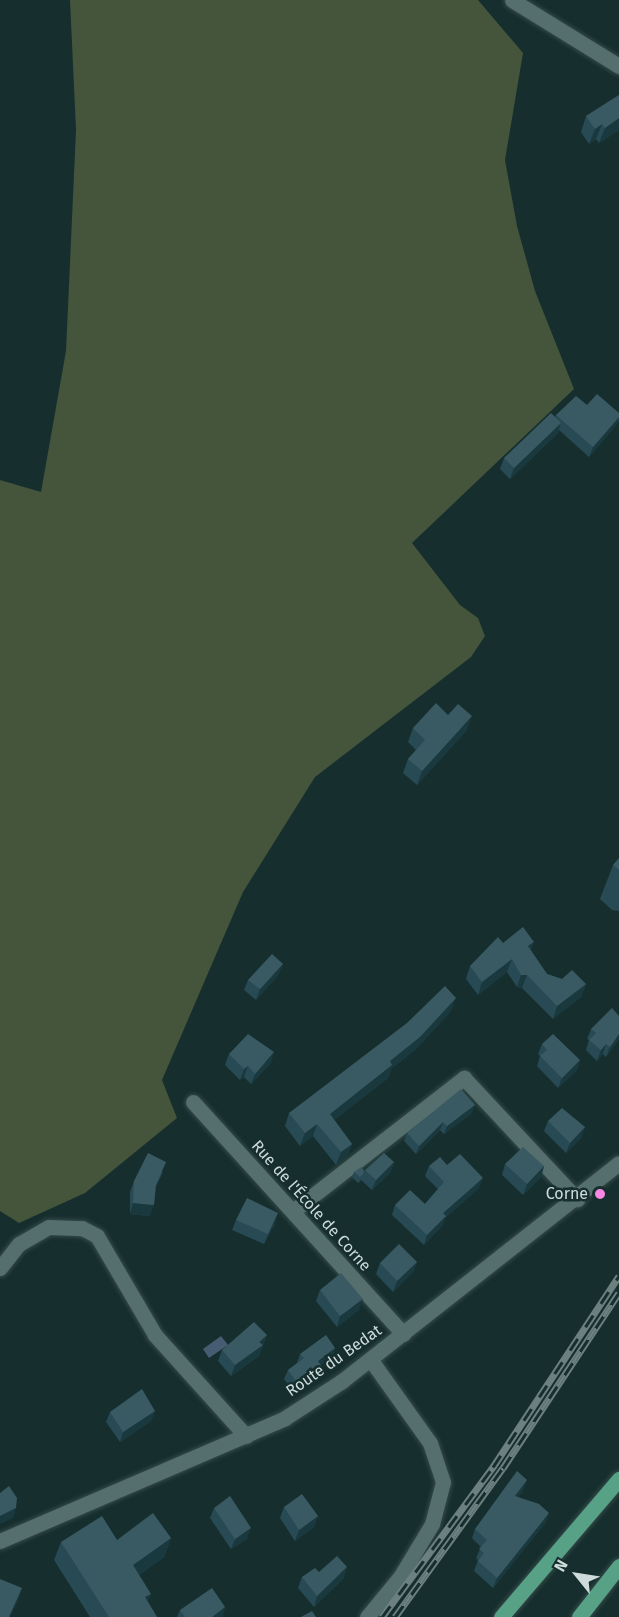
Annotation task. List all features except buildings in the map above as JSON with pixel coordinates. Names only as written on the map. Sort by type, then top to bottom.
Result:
[{"type":"main road","points":[[501,1617],[619,1479]]},
{"type":"main road","points":[[579,1617],[619,1566]]},
{"type":"street","points":[[512,0],[619,66]]},
{"type":"street","points":[[293,1211],[464,1078],[577,1199]]},
{"type":"street","name":"Rue de l'École de Corne","points":[[193,1102],[403,1334]]},
{"type":"street","name":"Route du Bedat","points":[[0,1541],[285,1418],[403,1334],[577,1199],[619,1163]]},
{"type":"street","points":[[0,1268],[19,1244],[50,1227],[82,1228],[98,1236],[155,1335],[246,1436]]},
{"type":"street","points":[[367,1617],[400,1577],[432,1524],[443,1482],[430,1443],[370,1359]]},
{"type":"green space","points":[[70,0],[478,0],[523,53],[505,160],[517,226],[535,291],[574,389],[412,543],[460,605],[478,618],[485,636],[471,657],[315,777],[243,892],[162,1080],[177,1118],[85,1193],[19,1223],[0,1211],[0,480],[41,492],[66,351],[76,130]]},
{"type":"water","points":[[221,1336],[228,1345],[209,1358],[203,1349]]},
{"type":"railway","points":[[382,1617],[493,1467],[619,1276]]},
{"type":"railway","points":[[395,1617],[503,1468],[619,1293]]},
{"type":"place","name":"Corne","points":[[600,1194]]}]
